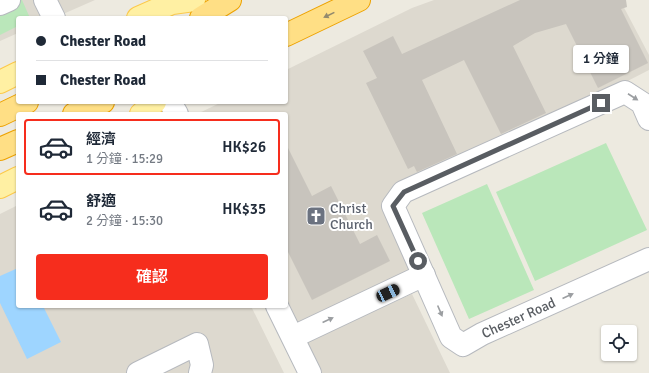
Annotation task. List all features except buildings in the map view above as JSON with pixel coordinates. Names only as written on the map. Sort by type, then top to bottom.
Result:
[{"type":"highway","points":[[204,16],[230,0]]},
{"type":"highway","points":[[288,34],[359,0]]},
{"type":"highway","points":[[0,115],[23,104]]},
{"type":"highway","points":[[78,112],[96,104]]},
{"type":"highway","points":[[0,149],[16,142]]},
{"type":"main road","points":[[143,16],[172,3],[194,0]]},
{"type":"main road","points":[[0,82],[16,74]]},
{"type":"main road","points":[[143,112],[153,104]]},
{"type":"main road","points":[[0,187],[16,179]]},
{"type":"street","points":[[0,4],[9,0]]},
{"type":"street","points":[[46,0],[53,16]]},
{"type":"street","name":"Chester Road","points":[[649,119],[642,103],[625,92],[404,192],[393,206],[451,336],[463,344],[649,259]]},
{"type":"street","points":[[293,337],[424,275]]},
{"type":"street","points":[[277,308],[310,373]]},
{"type":"street","points":[[138,373],[197,344],[202,365],[200,373]]},
{"type":"shaded area","points":[[0,0],[95,0],[59,16],[16,16],[16,34],[0,41]]},
{"type":"shaded area","points":[[434,0],[620,0],[649,55],[649,70],[390,206],[420,271],[299,326],[288,304],[288,112],[201,112],[218,104],[288,104],[288,69],[412,8]]},
{"type":"shaded area","points":[[16,206],[16,308],[252,308],[284,373],[0,373],[0,214]]},
{"type":"shaded area","points":[[412,294],[450,373],[320,373],[305,342]]},
{"type":"green space","points":[[0,0],[22,0],[29,16],[16,16],[16,27],[0,35]]},
{"type":"green space","points":[[606,143],[647,230],[535,281],[496,192]]},
{"type":"green space","points":[[487,184],[534,290],[469,319],[422,213]]},
{"type":"water","points":[[16,269],[16,308],[44,308],[61,342],[27,359],[0,303],[0,276]]},
{"type":"place","name":"Christ Church","points":[[316,216]]},
{"type":"route","points":[[418,261],[393,206],[404,192],[601,103]]}]
